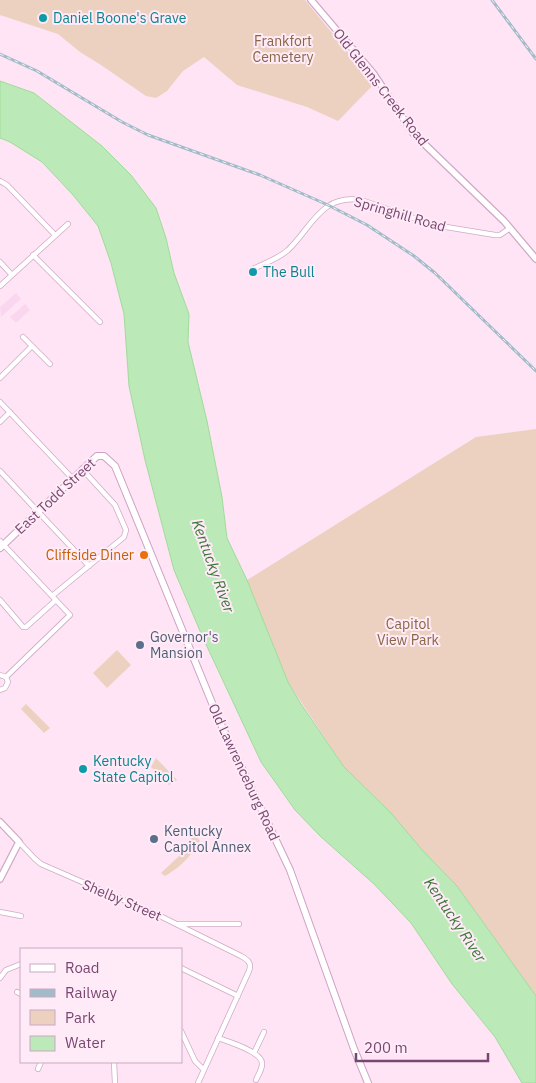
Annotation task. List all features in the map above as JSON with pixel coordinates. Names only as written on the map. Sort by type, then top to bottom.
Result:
[{"type":"main road","name":"East Todd Street","points":[[1,544],[96,456],[101,455],[109,458],[113,463]]},
{"type":"main road","name":"Old Lawrenceburg Road","points":[[113,463],[219,720],[290,870],[368,1083]]},
{"type":"street","name":"Old Glenns Creek Road","points":[[311,0],[373,73],[412,132],[510,228],[536,259]]},
{"type":"street","points":[[0,181],[7,185],[55,235]]},
{"type":"street","name":"Springhill Road","points":[[253,269],[284,253],[328,205],[351,198],[446,228],[498,235],[510,228]]},
{"type":"street","points":[[0,286],[68,224]]},
{"type":"street","points":[[32,255],[100,322]]},
{"type":"street","points":[[0,262],[12,275]]},
{"type":"street","points":[[23,337],[50,364]]},
{"type":"street","points":[[0,378],[32,346]]},
{"type":"street","points":[[0,402],[72,478]]},
{"type":"street","points":[[0,422],[10,412]]},
{"type":"street","points":[[52,596],[124,537],[126,530],[115,505],[82,469]]},
{"type":"street","points":[[0,472],[89,566]]},
{"type":"street","points":[[0,690],[7,687],[8,682],[2,675],[70,615],[1,544]]},
{"type":"street","points":[[0,600],[23,627],[26,628],[56,600]]},
{"type":"street","name":"Shelby Street","points":[[0,822],[35,859],[49,868],[177,924],[248,961],[250,968],[238,996]]},
{"type":"street","points":[[0,879],[19,842]]},
{"type":"street","points":[[0,912],[21,916]]},
{"type":"street","points":[[177,924],[239,924]]},
{"type":"street","points":[[1,975],[8,969],[20,964]]},
{"type":"street","points":[[182,968],[238,996],[198,1083]]},
{"type":"street","points":[[254,1053],[264,1032]]},
{"type":"street","points":[[182,1033],[195,1061],[204,1070]]},
{"type":"street","points":[[218,1038],[254,1053],[260,1058],[262,1064],[256,1080]]},
{"type":"street","points":[[38,1069],[41,1063]]},
{"type":"street","points":[[114,1063],[115,1083]]},
{"type":"shaded area","points":[[16,293],[21,299],[1,317],[0,307]]},
{"type":"shaded area","points":[[25,304],[30,310],[16,323],[10,317]]},
{"type":"green space","name":"Frankfort Cemetery","points":[[0,0],[305,0],[374,84],[338,121],[307,107],[237,85],[204,57],[183,71],[167,91],[156,98],[146,96],[80,52],[58,34],[0,15]]},
{"type":"green space","name":"Capitol View Park","points":[[536,429],[536,996],[457,886],[423,851],[391,813],[344,767],[288,682],[247,580],[476,437]]},
{"type":"green space","points":[[117,650],[131,665],[107,688],[93,673]]},
{"type":"green space","points":[[26,704],[50,728],[44,733],[21,709]]},
{"type":"green space","points":[[156,758],[177,780],[169,785],[165,781],[160,781],[158,773],[151,767]]},
{"type":"green space","points":[[195,835],[200,841],[189,857],[165,876],[161,873],[179,856],[184,846]]},
{"type":"water","name":"Kentucky River","points":[[0,81],[34,93],[102,146],[131,175],[156,208],[166,238],[174,273],[189,314],[188,342],[207,421],[222,497],[227,538],[247,580],[288,682],[344,767],[391,813],[423,851],[457,886],[536,996],[536,1083],[522,1083],[495,1037],[452,984],[411,923],[374,884],[320,836],[295,810],[261,762],[203,638],[174,570],[145,460],[129,386],[124,314],[111,263],[98,226],[73,195],[42,162],[0,138]]},
{"type":"railway","points":[[492,0],[536,59]]},
{"type":"railway","points":[[0,54],[37,71],[122,122],[148,135],[260,175],[328,205],[367,225],[414,256],[435,273],[536,371]]},
{"type":"place","name":"Daniel Boone's Grave","points":[[43,18]]},
{"type":"place","name":"The Bull","points":[[253,272]]},
{"type":"place","name":"Cliffside Diner","points":[[144,555]]},
{"type":"place","name":"Governor's Mansion","points":[[140,645]]},
{"type":"place","name":"Kentucky State Capitol","points":[[83,769]]},
{"type":"place","name":"Kentucky Capitol Annex","points":[[154,839]]}]
